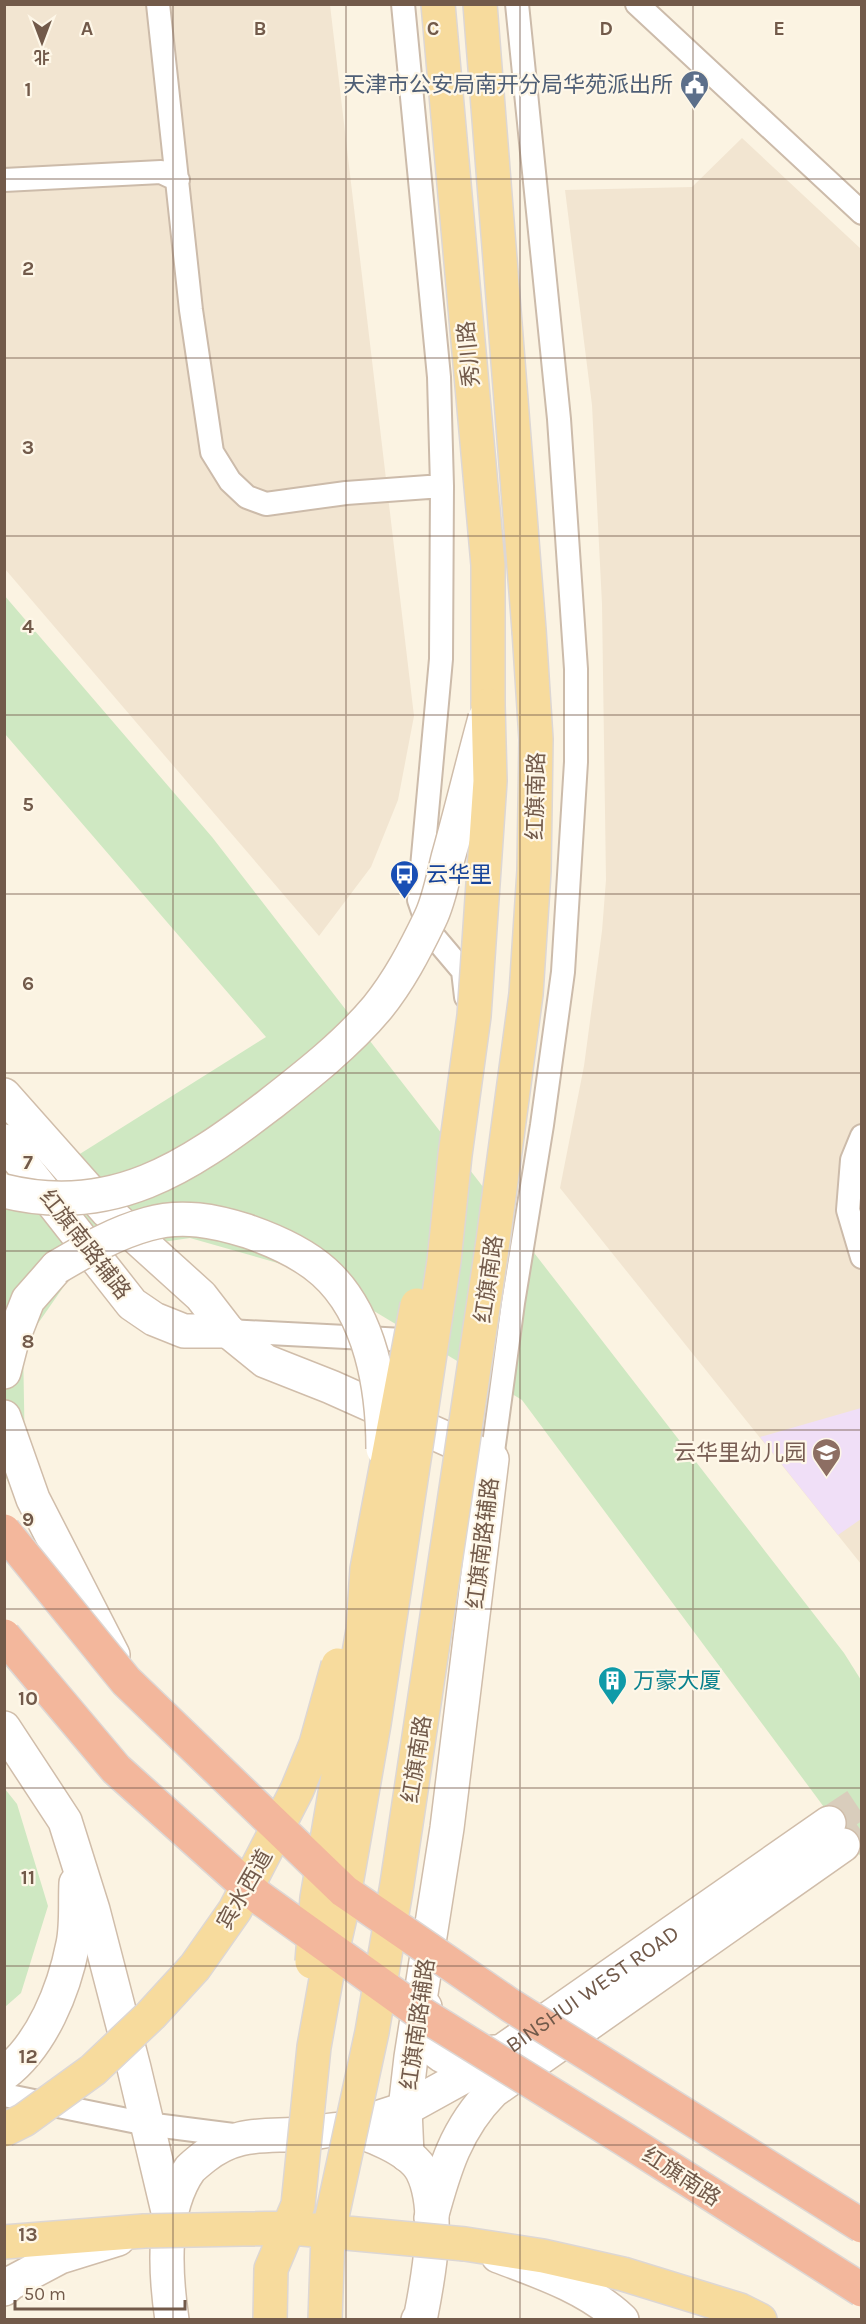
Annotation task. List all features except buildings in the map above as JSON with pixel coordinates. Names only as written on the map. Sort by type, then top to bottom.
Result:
[{"type":"highway","points":[[4,1531],[126,1681],[344,1891],[510,2005],[861,2226]]},
{"type":"highway","name":"红旗南路","points":[[4,1636],[116,1768],[260,1898],[419,2012],[861,2290]]},
{"type":"main road","name":"秀川路","points":[[438,4],[488,565],[488,705]]},
{"type":"main road","name":"秀川路","points":[[480,4],[529,630]]},
{"type":"main road","name":"红旗南路","points":[[325,2319],[328,2235],[372,2032],[397,1884],[493,1240],[526,994],[534,872],[536,738],[529,630]]},
{"type":"main road","name":"红旗南路","points":[[270,2319],[271,2270],[298,2205],[314,2047],[341,1913],[374,1724],[444,1261],[455,1155],[474,1016],[490,781],[488,705]]},
{"type":"main road","points":[[4,1191],[30,1197],[100,1196],[151,1180],[178,1168],[230,1135],[310,1072],[357,1029],[395,984],[432,916],[462,810],[488,705]]},
{"type":"main road","points":[[4,1095],[107,1211],[201,1296],[228,1331]]},
{"type":"main road","name":"红旗南路辅路","points":[[4,1141],[132,1304],[153,1319],[184,1331],[228,1331],[265,1362],[331,1387],[492,1459],[447,1828],[405,2109],[407,2155]]},
{"type":"main road","points":[[314,2047],[310,1988],[317,1898],[363,1630],[368,1569],[425,1257],[455,1155]]},
{"type":"main road","points":[[4,1372],[12,1341],[28,1300],[57,1267],[99,1242],[150,1223],[183,1220],[214,1221],[264,1237],[324,1272],[339,1290],[356,1317],[372,1353],[379,1386],[384,1485]]},
{"type":"main road","points":[[4,1417],[33,1499],[126,1681]]},
{"type":"main road","name":"宾水西道","points":[[4,2130],[24,2120],[93,2070],[151,2015],[195,1967],[235,1910],[297,1790],[316,1744],[368,1569]]},
{"type":"main road","points":[[4,1728],[64,1821],[93,1910],[147,2124],[157,2225],[168,2260],[172,2319]]},
{"type":"main road","name":"BINSHUI WEST ROAD","points":[[344,2129],[405,2109],[472,2072],[836,1834],[493,2091],[476,2107],[444,2168],[431,2218]]},
{"type":"main road","points":[[4,2074],[16,2065],[52,2014],[73,1943],[77,1860]]},
{"type":"main road","points":[[422,1988],[431,2043],[439,2052],[461,2061],[475,2060],[509,2046]]},
{"type":"main road","points":[[4,2289],[11,2283],[60,2258],[157,2225],[192,2167],[224,2144],[245,2136],[276,2136],[344,2129],[380,2139],[407,2155],[421,2169],[428,2190],[431,2255],[420,2318]]},
{"type":"main road","points":[[4,2242],[157,2225],[292,2228],[465,2244],[543,2256],[623,2274],[740,2310],[760,2319]]},
{"type":"main road","points":[[328,2235],[330,2319]]},
{"type":"main road","points":[[465,2244],[555,2278],[607,2306],[622,2319]]},
{"type":"main road","points":[[262,2319],[271,2270]]},
{"type":"street","points":[[158,4],[191,310],[212,452],[230,481],[247,497],[267,504],[345,493],[442,486]]},
{"type":"street","points":[[228,1331],[414,1339],[425,1328],[444,1209],[466,1006],[466,983],[464,970],[430,932],[419,900],[441,659],[442,486],[439,376],[403,4]]},
{"type":"street","points":[[492,1459],[513,1302],[542,1125],[563,972],[576,762],[576,669],[559,419],[517,4]]},
{"type":"street","points":[[637,4],[861,213]]},
{"type":"street","points":[[4,180],[161,172],[178,180]]},
{"type":"street","points":[[861,1136],[852,1160],[848,1210],[861,1257]]},
{"type":"street","points":[[4,2095],[147,2124],[245,2136]]},
{"type":"shaded area","points":[[4,5],[330,5],[414,716],[398,800],[371,867],[319,936],[5,569]]},
{"type":"shaded area","points":[[742,138],[861,249],[861,1564],[560,1188],[584,1066],[602,931],[606,880],[602,604],[592,405],[565,190],[692,187]]},
{"type":"shaded area","name":"云华里幼儿园","points":[[861,1408],[861,1519],[838,1535],[760,1437]]},
{"type":"green space","points":[[4,595],[212,837],[844,1653],[861,1680],[861,1857],[522,1400],[309,1272],[190,1238],[87,1253],[23,1345],[26,1514],[5,1476],[5,1201],[266,1037],[5,734]]},
{"type":"green space","points":[[5,1789],[17,1804],[48,1906],[21,1993],[5,2007]]},
{"type":"tunnel","points":[[829,1823],[862,1801]]},
{"type":"tunnel","points":[[843,1845],[862,1832]]},
{"type":"place","name":"天津市公安局南开分局华苑派出所","points":[[694,110]]},
{"type":"place","name":"云华里","points":[[405,900]]},
{"type":"place","name":"云华里幼儿园","points":[[827,1478]]},
{"type":"place","name":"万豪大厦","points":[[612,1706]]}]
